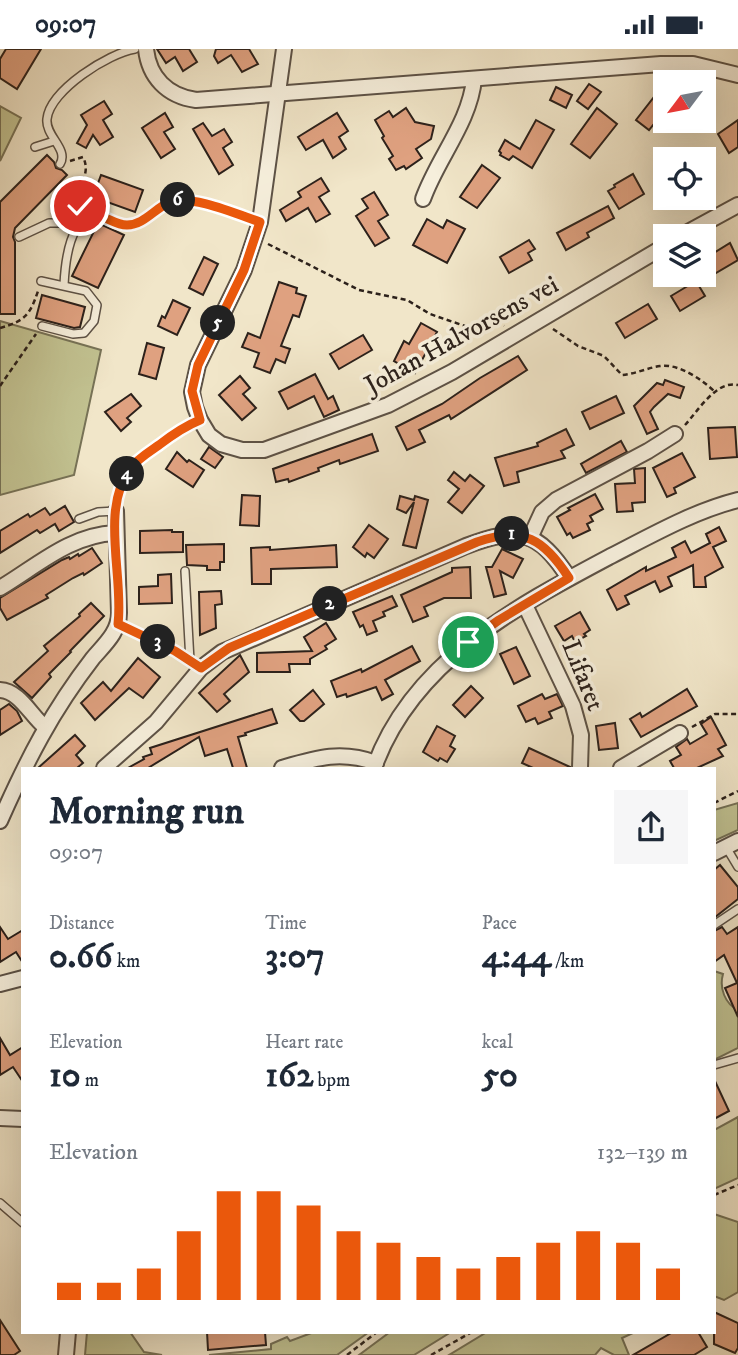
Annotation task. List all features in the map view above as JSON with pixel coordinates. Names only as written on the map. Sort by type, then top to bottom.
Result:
[{"type":"street","points":[[146,49],[149,64],[157,79],[169,91],[185,98],[229,98],[671,64],[693,64],[738,75]]},
{"type":"street","points":[[200,420],[192,391],[198,365],[244,270],[260,222],[284,49]]},
{"type":"street","points":[[423,199],[430,179],[456,131],[473,90],[474,79]]},
{"type":"street","points":[[703,224],[738,205]]},
{"type":"street","name":"Johan Halvorsens vei","points":[[200,420],[209,435],[222,444],[242,450],[264,450],[388,405],[544,319],[653,253]]},
{"type":"street","points":[[530,538],[542,512],[556,500],[675,434]]},
{"type":"street","points":[[286,767],[337,755],[352,756],[375,766],[386,740],[403,713],[439,668],[476,636],[569,578],[692,516],[738,500]]},
{"type":"street","points":[[23,767],[45,727],[118,624],[116,511]]},
{"type":"street","points":[[0,588],[76,541],[115,533]]},
{"type":"street","points":[[105,767],[156,722],[195,664],[466,546],[501,534],[530,538],[551,554],[569,578]]},
{"type":"street","name":"Lifaret","points":[[525,605],[575,715],[582,747],[580,767]]},
{"type":"street","points":[[0,690],[15,696],[45,727]]},
{"type":"street","points":[[623,767],[680,733]]},
{"type":"street","points":[[0,821],[21,771]]},
{"type":"street","points":[[0,984],[21,979]]},
{"type":"street","points":[[0,1118],[21,1119]]},
{"type":"street","points":[[66,1355],[68,1334]]},
{"type":"lane","points":[[60,164],[62,153],[48,130],[47,118],[54,103],[60,95],[105,59],[116,53],[135,49]]},
{"type":"lane","points":[[35,147],[54,141]]},
{"type":"lane","points":[[64,285],[65,269],[77,226],[85,217],[97,215],[128,225],[140,222],[168,203],[179,200],[200,203],[260,222]]},
{"type":"lane","points":[[19,237],[49,223],[77,226]]},
{"type":"lane","points":[[41,281],[80,289],[92,295],[97,305],[94,321],[88,330],[79,334],[42,326]]},
{"type":"lane","points":[[79,519],[98,512],[116,511]]},
{"type":"lane","points":[[185,571],[195,664]]},
{"type":"lane","points":[[175,651],[195,664]]},
{"type":"lane","points":[[726,847],[738,867]]},
{"type":"lane","points":[[716,924],[738,909]]},
{"type":"lane","points":[[716,1064],[738,1058]]},
{"type":"lane","points":[[0,1203],[21,1221]]},
{"type":"path","points":[[69,161],[83,157],[85,160],[86,171],[78,193],[85,217]]},
{"type":"path","points":[[255,240],[300,259],[359,290],[407,300],[430,314],[466,326],[500,324],[512,337]]},
{"type":"path","points":[[0,328],[25,317],[31,310],[41,281]]},
{"type":"path","points":[[544,319],[578,346],[604,356],[622,375],[670,366],[697,378],[715,392]]},
{"type":"path","points":[[0,386],[42,326]]},
{"type":"path","points":[[675,434],[715,392],[725,385],[738,385]]},
{"type":"path","points":[[116,511],[120,489],[132,466],[171,436],[200,420]]},
{"type":"path","points":[[118,624],[175,651]]},
{"type":"path","points":[[680,733],[712,715],[738,714]]},
{"type":"path","points":[[716,802],[738,792]]},
{"type":"path","points":[[716,1194],[738,1185]]},
{"type":"path","points":[[347,1355],[374,1334]]},
{"type":"path","points":[[431,1355],[468,1334]]},
{"type":"green space","points":[[0,106],[21,118],[0,161]]},
{"type":"green space","points":[[0,321],[101,350],[74,475],[0,495]]},
{"type":"green space","points":[[738,803],[738,830],[716,840],[716,809]]},
{"type":"green space","points":[[716,972],[723,974],[724,995],[738,1010],[738,1048],[716,1059]]},
{"type":"green space","points":[[738,1117],[738,1178],[716,1188],[716,1129]]},
{"type":"green space","points":[[716,1215],[738,1222],[738,1292],[724,1300],[716,1297]]},
{"type":"green space","points":[[87,1334],[131,1334],[144,1352],[162,1355],[85,1355]]},
{"type":"green space","points":[[309,1334],[366,1334],[337,1355],[209,1355],[271,1349],[271,1344],[287,1337],[290,1341]]},
{"type":"green space","points":[[387,1334],[448,1334],[414,1355],[359,1355]]},
{"type":"green space","points":[[484,1334],[631,1334],[622,1338],[629,1355],[614,1355],[601,1348],[595,1355],[449,1355]]},
{"type":"building","points":[[6,49],[41,49],[17,89],[0,78],[0,59]]},
{"type":"building","points":[[157,49],[189,49],[197,62],[183,71],[175,57],[166,63]]},
{"type":"building","points":[[216,49],[249,49],[258,64],[242,72],[231,55],[218,63],[214,56]]},
{"type":"building","points":[[589,84],[601,92],[588,109],[577,101]]},
{"type":"building","points":[[556,87],[572,95],[566,108],[550,100]]},
{"type":"building","points":[[653,98],[653,125],[649,130],[636,120]]},
{"type":"building","points":[[104,101],[112,114],[103,120],[113,137],[100,145],[93,135],[86,148],[77,143],[87,125],[81,115]]},
{"type":"building","points":[[406,108],[415,122],[434,126],[431,139],[416,149],[422,158],[406,169],[404,166],[396,170],[389,159],[393,156],[375,120],[389,111],[393,117]]},
{"type":"building","points":[[597,108],[617,124],[590,158],[571,144]]},
{"type":"building","points":[[165,113],[173,127],[164,132],[175,149],[161,158],[142,128]]},
{"type":"building","points":[[337,113],[348,131],[339,137],[346,149],[333,158],[323,140],[306,150],[298,137]]},
{"type":"building","points":[[536,120],[554,130],[532,168],[513,156],[509,160],[500,155],[499,151],[505,140],[520,149]]},
{"type":"building","points":[[738,120],[738,147],[729,153],[718,134]]},
{"type":"building","points":[[203,123],[212,136],[224,129],[232,142],[223,148],[233,165],[219,174],[193,129]]},
{"type":"building","points":[[47,155],[56,168],[67,175],[15,228],[15,314],[0,314],[0,202]]},
{"type":"building","points":[[482,165],[500,178],[477,208],[460,197]]},
{"type":"building","points":[[633,174],[644,194],[619,209],[608,191]]},
{"type":"building","points":[[101,175],[143,190],[135,212],[93,197]]},
{"type":"building","points":[[321,178],[329,191],[319,197],[330,214],[316,222],[308,208],[286,221],[280,210],[301,197],[298,192]]},
{"type":"building","points":[[374,192],[388,215],[378,221],[389,238],[375,246],[356,216],[368,208],[362,199]]},
{"type":"building","points":[[608,206],[614,218],[587,233],[589,237],[566,250],[557,233]]},
{"type":"building","points":[[427,219],[443,228],[447,220],[465,229],[447,263],[413,245]]},
{"type":"building","points":[[98,223],[124,235],[98,288],[72,276]]},
{"type":"building","points":[[529,240],[535,249],[528,253],[532,260],[509,273],[500,257]]},
{"type":"building","points":[[730,243],[738,260],[716,273],[716,252]]},
{"type":"building","points":[[204,257],[218,264],[203,295],[189,288]]},
{"type":"building","points":[[279,282],[297,288],[296,293],[306,296],[299,317],[293,315],[281,346],[290,349],[285,363],[276,359],[270,373],[254,367],[259,353],[242,347],[248,333],[260,338]]},
{"type":"building","points":[[686,287],[700,287],[705,296],[680,311],[671,296]]},
{"type":"building","points":[[42,295],[85,307],[80,327],[74,328],[36,318]]},
{"type":"building","points":[[173,300],[190,308],[177,335],[158,326]]},
{"type":"building","points":[[648,304],[657,319],[625,338],[616,323]]},
{"type":"building","points":[[421,323],[437,332],[415,373],[394,361],[404,341],[409,344]]},
{"type":"building","points":[[363,335],[372,350],[339,369],[330,354]]},
{"type":"building","points":[[147,343],[164,348],[156,379],[139,374]]},
{"type":"building","points":[[518,356],[527,370],[451,419],[449,415],[419,430],[425,442],[407,450],[396,427],[442,404]]},
{"type":"building","points":[[315,374],[328,399],[333,396],[339,410],[324,417],[314,396],[288,409],[279,392]]},
{"type":"building","points":[[240,376],[250,388],[243,394],[256,408],[242,420],[219,395]]},
{"type":"building","points":[[665,380],[684,387],[680,398],[668,394],[650,412],[658,429],[647,434],[634,406],[657,383],[663,385]]},
{"type":"building","points":[[131,394],[141,406],[127,418],[131,422],[121,431],[105,412]]},
{"type":"building","points":[[616,396],[624,413],[590,429],[582,412]]},
{"type":"building","points":[[735,427],[737,457],[710,459],[708,428]]},
{"type":"building","points":[[566,429],[574,445],[561,451],[565,458],[517,472],[519,482],[504,486],[495,458],[538,446],[537,443]]},
{"type":"building","points":[[372,434],[378,451],[340,464],[339,460],[289,482],[288,479],[276,482],[273,469]]},
{"type":"building","points":[[621,441],[627,452],[586,473],[581,464]]},
{"type":"building","points":[[209,447],[223,457],[215,468],[201,459]]},
{"type":"building","points":[[177,452],[187,462],[189,460],[204,470],[193,487],[166,469]]},
{"type":"building","points":[[682,453],[695,477],[674,488],[676,493],[667,497],[653,468]]},
{"type":"building","points":[[645,468],[645,502],[632,503],[633,511],[617,512],[615,484],[635,483],[634,469]]},
{"type":"building","points":[[454,472],[465,481],[470,475],[484,486],[462,513],[448,502],[459,489],[448,480]]},
{"type":"building","points":[[595,494],[603,509],[590,516],[593,521],[587,524],[590,530],[573,538],[570,533],[567,535],[557,517]]},
{"type":"building","points":[[242,495],[260,496],[259,526],[240,525]]},
{"type":"building","points":[[400,496],[414,500],[415,496],[428,500],[416,548],[403,545],[414,502],[406,513],[397,509]]},
{"type":"building","points":[[65,506],[74,522],[59,531],[55,524],[40,533],[37,530],[0,553],[0,531],[28,514],[30,517],[45,508],[50,515]]},
{"type":"building","points":[[369,525],[388,539],[374,558],[367,553],[365,557],[353,547]]},
{"type":"building","points":[[719,527],[726,541],[713,547],[723,567],[705,577],[706,587],[694,587],[693,565],[668,577],[672,586],[660,592],[655,581],[625,596],[629,604],[617,610],[607,590],[646,567],[646,571],[676,557],[672,548],[685,541],[691,553],[710,543],[706,534]]},
{"type":"building","points":[[140,531],[183,532],[183,552],[140,553]]},
{"type":"building","points":[[224,544],[224,562],[220,562],[220,570],[187,565],[186,545]]},
{"type":"building","points":[[336,545],[337,567],[271,569],[271,584],[252,584],[251,548],[270,547],[270,550]]},
{"type":"building","points":[[92,548],[102,563],[46,595],[48,598],[7,620],[0,608],[0,598],[62,560],[78,554],[79,556]]},
{"type":"building","points":[[502,549],[523,559],[513,578],[500,571],[506,594],[494,597],[486,567],[492,567]]},
{"type":"building","points":[[470,567],[471,598],[444,598],[424,607],[428,616],[413,622],[401,595],[452,572],[452,568]]},
{"type":"building","points":[[171,574],[172,603],[139,604],[139,587],[158,586],[158,575]]},
{"type":"building","points":[[221,591],[222,604],[215,605],[216,628],[200,635],[199,592]]},
{"type":"building","points":[[392,596],[397,606],[383,612],[385,616],[373,621],[377,631],[367,635],[353,612]]},
{"type":"building","points":[[91,603],[104,616],[49,674],[51,677],[32,698],[14,682],[48,651],[44,646],[80,616]]},
{"type":"building","points":[[580,612],[590,630],[584,634],[586,636],[575,642],[572,636],[564,641],[555,626]]},
{"type":"building","points":[[326,623],[336,639],[325,646],[327,649],[310,659],[310,664],[289,664],[290,672],[257,672],[257,653],[312,651],[304,637]]},
{"type":"building","points":[[412,646],[420,661],[385,680],[393,694],[382,700],[376,687],[347,697],[346,694],[337,697],[331,681],[361,669],[362,672]]},
{"type":"building","points":[[516,647],[530,676],[514,684],[500,654]]},
{"type":"building","points":[[240,655],[249,672],[224,694],[230,701],[217,712],[199,693]]},
{"type":"building","points":[[138,658],[160,677],[143,698],[129,688],[95,720],[81,703],[103,682],[111,691]]},
{"type":"building","points":[[471,686],[483,698],[465,717],[453,705]]},
{"type":"building","points":[[687,689],[697,706],[641,737],[630,719],[640,713],[642,717]]},
{"type":"building","points":[[313,690],[324,704],[304,721],[300,721],[290,710]]},
{"type":"building","points":[[542,694],[545,699],[557,694],[563,706],[549,712],[552,718],[538,724],[535,718],[526,722],[518,706]]},
{"type":"building","points":[[9,704],[17,711],[22,721],[0,735],[0,710]]},
{"type":"building","points":[[272,709],[277,723],[238,737],[247,767],[233,767],[227,749],[205,756],[199,737],[150,767],[130,767],[152,754],[150,748]]},
{"type":"building","points":[[711,717],[726,745],[718,749],[723,756],[699,767],[673,767],[670,761],[681,755],[676,747],[687,739],[690,744],[707,734],[701,724]]},
{"type":"building","points":[[615,723],[618,748],[599,750],[596,726]]},
{"type":"building","points":[[437,726],[455,736],[450,746],[455,749],[447,762],[440,758],[438,761],[423,752]]},
{"type":"building","points":[[75,735],[85,746],[76,755],[83,763],[78,767],[39,767]]},
{"type":"building","points":[[529,748],[570,767],[531,767],[522,763]]},
{"type":"building","points":[[720,865],[738,887],[738,899],[716,916],[716,868]]},
{"type":"building","points":[[0,927],[8,939],[21,931],[21,960],[16,952],[0,962]]},
{"type":"building","points":[[722,927],[727,934],[738,927],[738,1017],[725,988],[737,983],[724,955],[716,961],[716,930]]},
{"type":"building","points":[[0,1038],[10,1055],[21,1048],[21,1079],[13,1067],[0,1075]]},
{"type":"building","points":[[716,1083],[729,1111],[716,1118]]},
{"type":"building","points":[[716,1313],[738,1323],[738,1348],[735,1353],[714,1344]]},
{"type":"building","points":[[0,1320],[20,1351],[14,1355],[0,1355]]},
{"type":"building","points":[[207,1334],[265,1334],[266,1345],[208,1350]]},
{"type":"building","points":[[670,1334],[699,1334],[707,1347],[694,1355],[633,1355]]},
{"type":"route","points":[[80,206],[85,217],[97,215],[128,225],[140,222],[168,203],[187,200],[260,222],[244,270],[198,365],[192,391],[200,420],[171,436],[137,461],[127,472],[120,489],[115,533],[118,624],[175,651],[201,668],[229,648],[477,542],[501,534],[513,534],[530,538],[543,546],[569,578],[468,642]]}]
